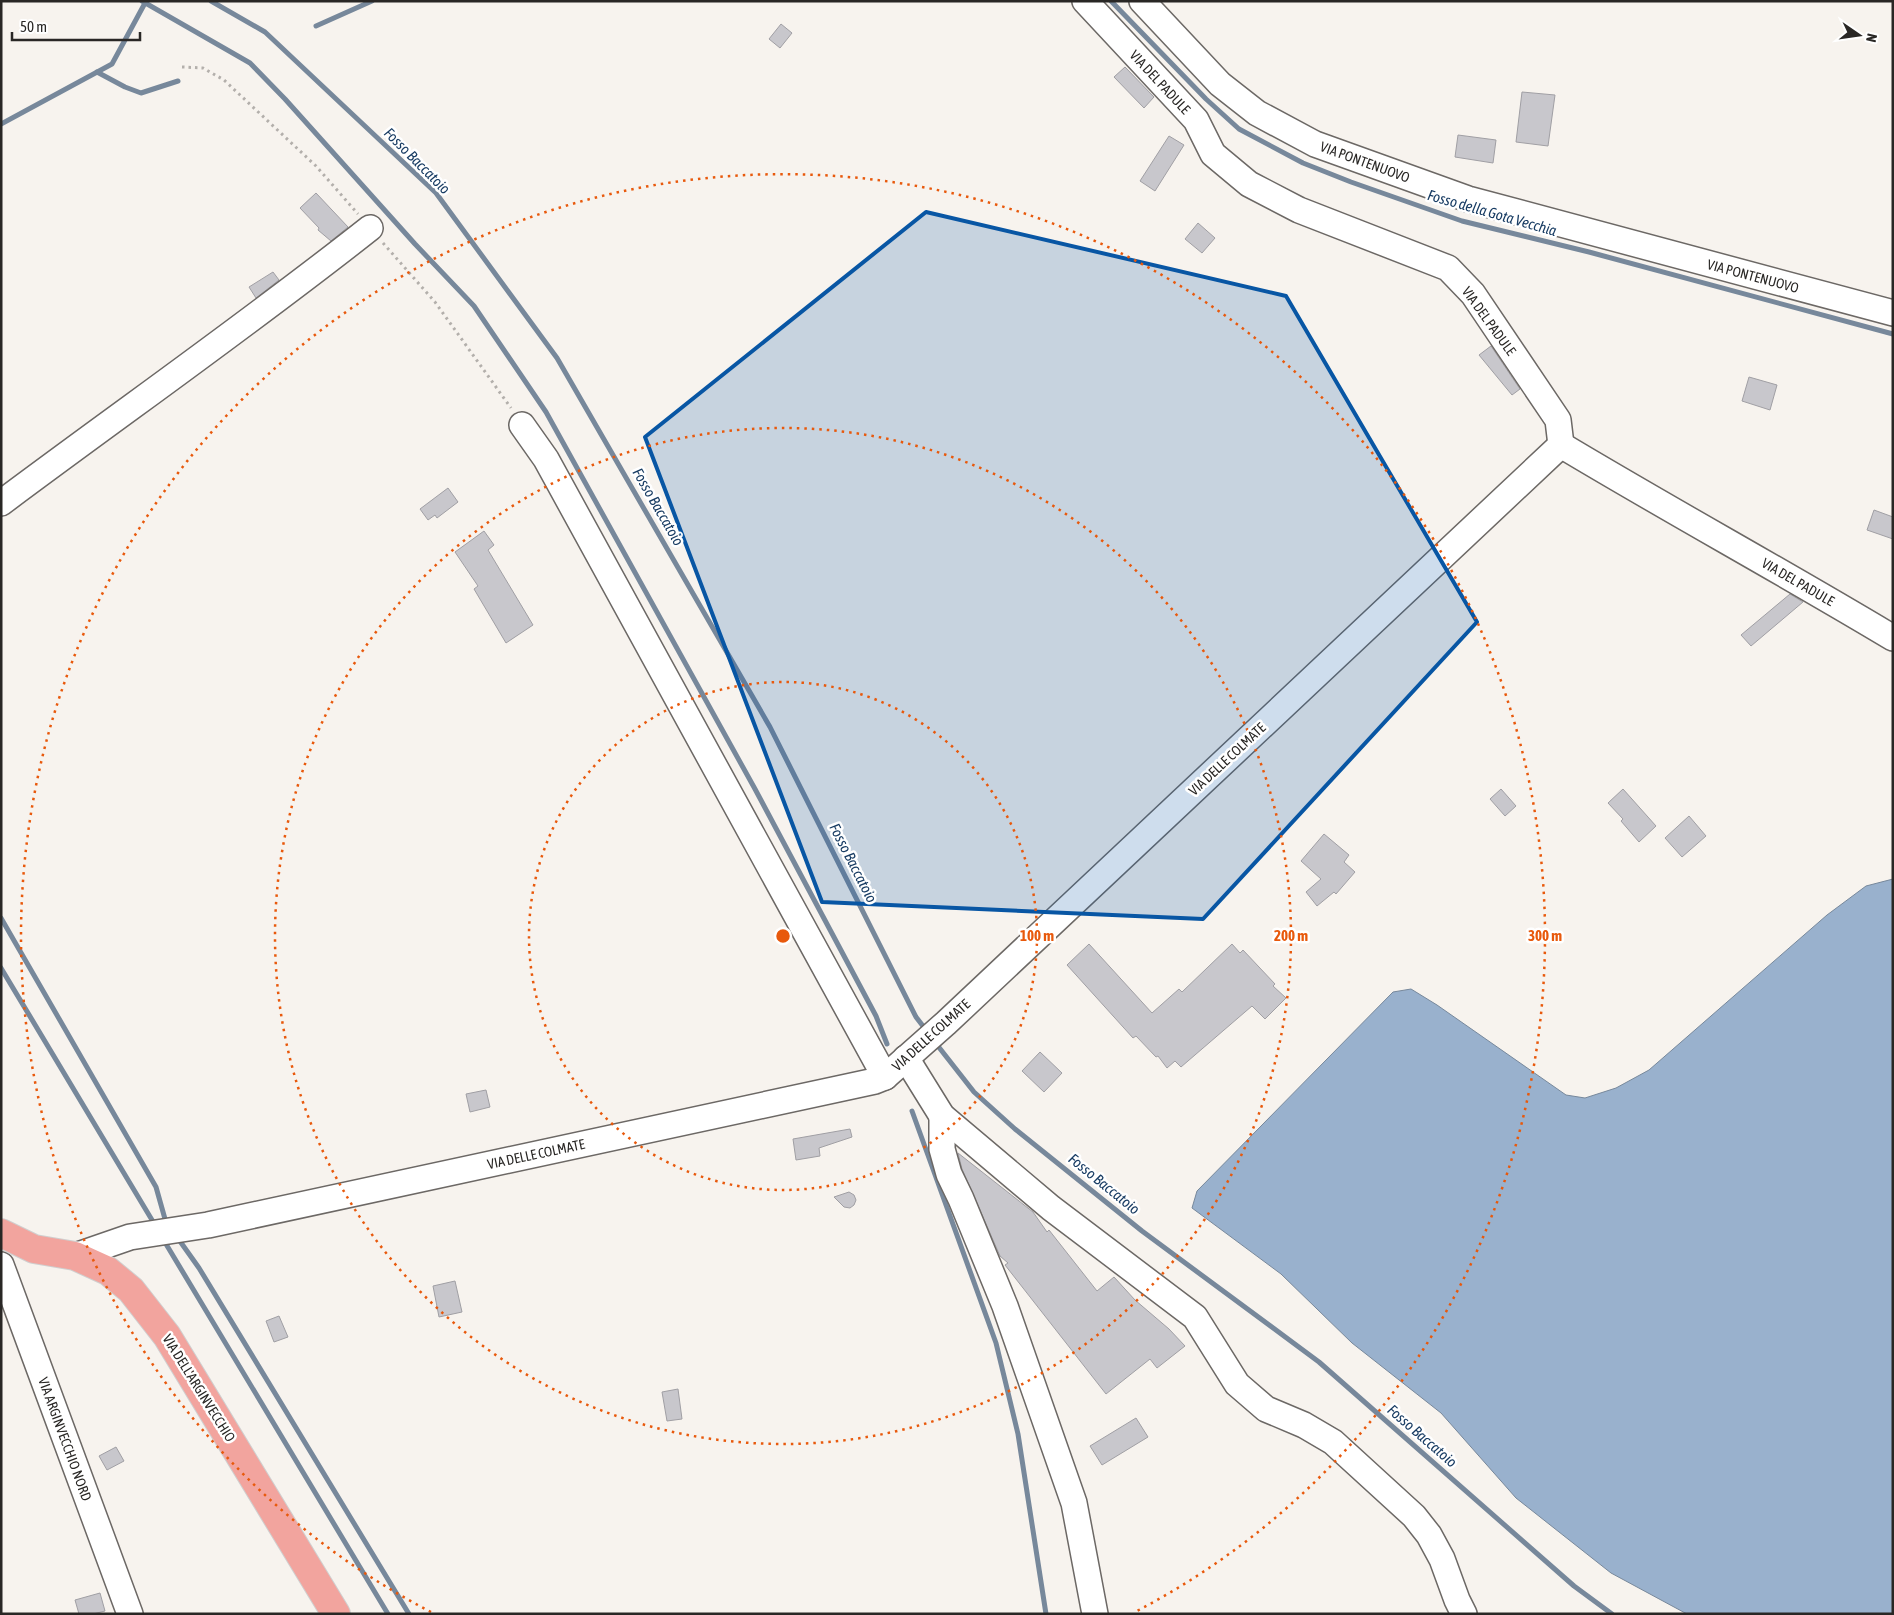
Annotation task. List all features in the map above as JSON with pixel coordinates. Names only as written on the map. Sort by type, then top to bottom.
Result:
[{"type":"main road","name":"VIA DELL'ARGINVECCHIO","points":[[1,1233],[34,1249],[75,1256],[108,1271],[131,1290],[167,1336],[336,1614]]},
{"type":"street","name":"VIA DEL PADULE","points":[[1085,1],[1196,120],[1213,154],[1249,184],[1299,210],[1448,268],[1472,294],[1558,420],[1561,446],[1645,496],[1821,594],[1893,638]]},
{"type":"street","name":"VIA PONTENUOVO","points":[[1142,1],[1220,84],[1257,113],[1315,144],[1468,199],[1893,313]]},
{"type":"street","points":[[1,503],[296,287],[370,228]]},
{"type":"street","points":[[522,425],[546,459],[885,1077]]},
{"type":"street","name":"VIA DELLE COLMATE","points":[[75,1256],[130,1236],[208,1225],[865,1083],[885,1077],[946,1023],[1561,446]]},
{"type":"street","points":[[913,1052],[942,1116],[942,1149],[949,1174],[1005,1306],[1074,1503],[1095,1614]]},
{"type":"street","points":[[942,1116],[1051,1208],[1195,1317],[1237,1384],[1266,1409],[1304,1425],[1333,1442],[1414,1516],[1430,1535],[1442,1559],[1464,1614]]},
{"type":"street","name":"VIA ARGINVECCHIO NORD","points":[[1,1266],[130,1614]]},
{"type":"highlighted area","points":[[926,212],[1286,296],[1477,622],[1203,919],[822,902],[645,437]]},
{"type":"water","points":[[1893,879],[1893,1614],[1687,1614],[1611,1573],[1516,1498],[1441,1413],[1352,1343],[1281,1274],[1192,1208],[1197,1191],[1393,992],[1411,989],[1566,1095],[1585,1098],[1616,1088],[1649,1070],[1827,915],[1866,886]]},
{"type":"building","points":[[781,24],[792,33],[780,48],[769,39]]},
{"type":"building","points":[[1125,67],[1154,97],[1144,108],[1114,77]]},
{"type":"building","points":[[1522,92],[1555,95],[1548,146],[1516,142]]},
{"type":"building","points":[[1458,135],[1496,140],[1493,163],[1455,157]]},
{"type":"building","points":[[1169,136],[1184,145],[1155,191],[1140,181]]},
{"type":"building","points":[[316,193],[348,227],[331,241],[318,230],[319,228],[300,208]]},
{"type":"building","points":[[1198,223],[1215,238],[1202,253],[1185,239]]},
{"type":"building","points":[[273,272],[279,280],[256,298],[249,287]]},
{"type":"building","points":[[1491,346],[1520,389],[1512,395],[1479,355]]},
{"type":"building","points":[[1749,377],[1777,385],[1770,410],[1742,401]]},
{"type":"building","points":[[448,488],[458,502],[437,518],[435,515],[428,520],[420,509]]},
{"type":"building","points":[[1874,510],[1893,517],[1893,539],[1867,530]]},
{"type":"building","points":[[484,531],[494,545],[488,550],[533,625],[506,643],[474,589],[478,586],[455,552]]},
{"type":"building","points":[[1790,594],[1803,602],[1751,646],[1741,635]]},
{"type":"building","points":[[1501,789],[1516,806],[1505,816],[1490,799]]},
{"type":"building","points":[[1623,789],[1656,826],[1639,842],[1621,821],[1623,819],[1608,803]]},
{"type":"building","points":[[1689,816],[1706,836],[1682,857],[1665,838]]},
{"type":"building","points":[[1324,834],[1349,855],[1344,862],[1355,872],[1336,894],[1334,892],[1317,906],[1306,892],[1321,879],[1301,861]]},
{"type":"building","points":[[1089,944],[1152,1013],[1179,989],[1182,992],[1232,944],[1240,953],[1243,950],[1275,984],[1273,986],[1286,998],[1265,1019],[1252,1006],[1181,1067],[1175,1061],[1167,1068],[1158,1056],[1156,1057],[1136,1036],[1133,1038],[1067,965]]},
{"type":"building","points":[[1040,1052],[1062,1073],[1044,1092],[1022,1071]]},
{"type":"building","points":[[486,1090],[490,1107],[470,1112],[466,1094]]},
{"type":"building","points":[[850,1129],[852,1137],[819,1148],[820,1156],[796,1160],[793,1139]]},
{"type":"building","points":[[958,1153],[1033,1212],[1047,1232],[1049,1230],[1097,1291],[1114,1277],[1135,1300],[1169,1329],[1185,1346],[1157,1368],[1150,1359],[1106,1394],[1005,1265],[1008,1263],[1000,1256],[962,1169]]},
{"type":"building","points":[[849,1192],[854,1195],[856,1200],[850,1208],[844,1207],[834,1197]]},
{"type":"building","points":[[455,1281],[462,1312],[439,1317],[433,1286]]},
{"type":"building","points":[[279,1316],[288,1337],[274,1342],[266,1321]]},
{"type":"building","points":[[678,1389],[682,1419],[667,1421],[662,1392]]},
{"type":"building","points":[[1136,1418],[1148,1437],[1102,1465],[1090,1446]]},
{"type":"building","points":[[116,1447],[124,1461],[107,1470],[99,1456]]},
{"type":"building","points":[[100,1593],[105,1611],[93,1614],[79,1614],[75,1600]]},
{"type":"waterway","points":[[142,1],[250,63],[474,306],[546,412],[755,789],[876,1016],[887,1044]]},
{"type":"waterway","name":"Fosso Baccatoio","points":[[211,1],[265,32],[436,193],[557,358],[770,727],[916,1017],[926,1030]]},
{"type":"waterway","points":[[316,26],[372,1]]},
{"type":"waterway","name":"Fosso della Gota Vecchia","points":[[1111,1],[1206,99],[1239,129],[1303,163],[1462,221],[1589,252],[1893,334]]},
{"type":"waterway","points":[[1,124],[112,64],[145,3]]},
{"type":"waterway","points":[[97,72],[141,93],[178,81]]},
{"type":"waterway","points":[[1,918],[156,1187],[168,1224]]},
{"type":"waterway","points":[[1,968],[155,1225]]},
{"type":"waterway","name":"Fosso Baccatoio","points":[[934,1041],[974,1092],[1015,1129],[1142,1231],[1319,1362],[1574,1586],[1612,1614]]},
{"type":"waterway","points":[[912,1111],[996,1343],[1018,1434],[1046,1614]]},
{"type":"waterway","points":[[177,1237],[199,1268],[409,1614]]},
{"type":"waterway","points":[[163,1239],[388,1614]]}]
